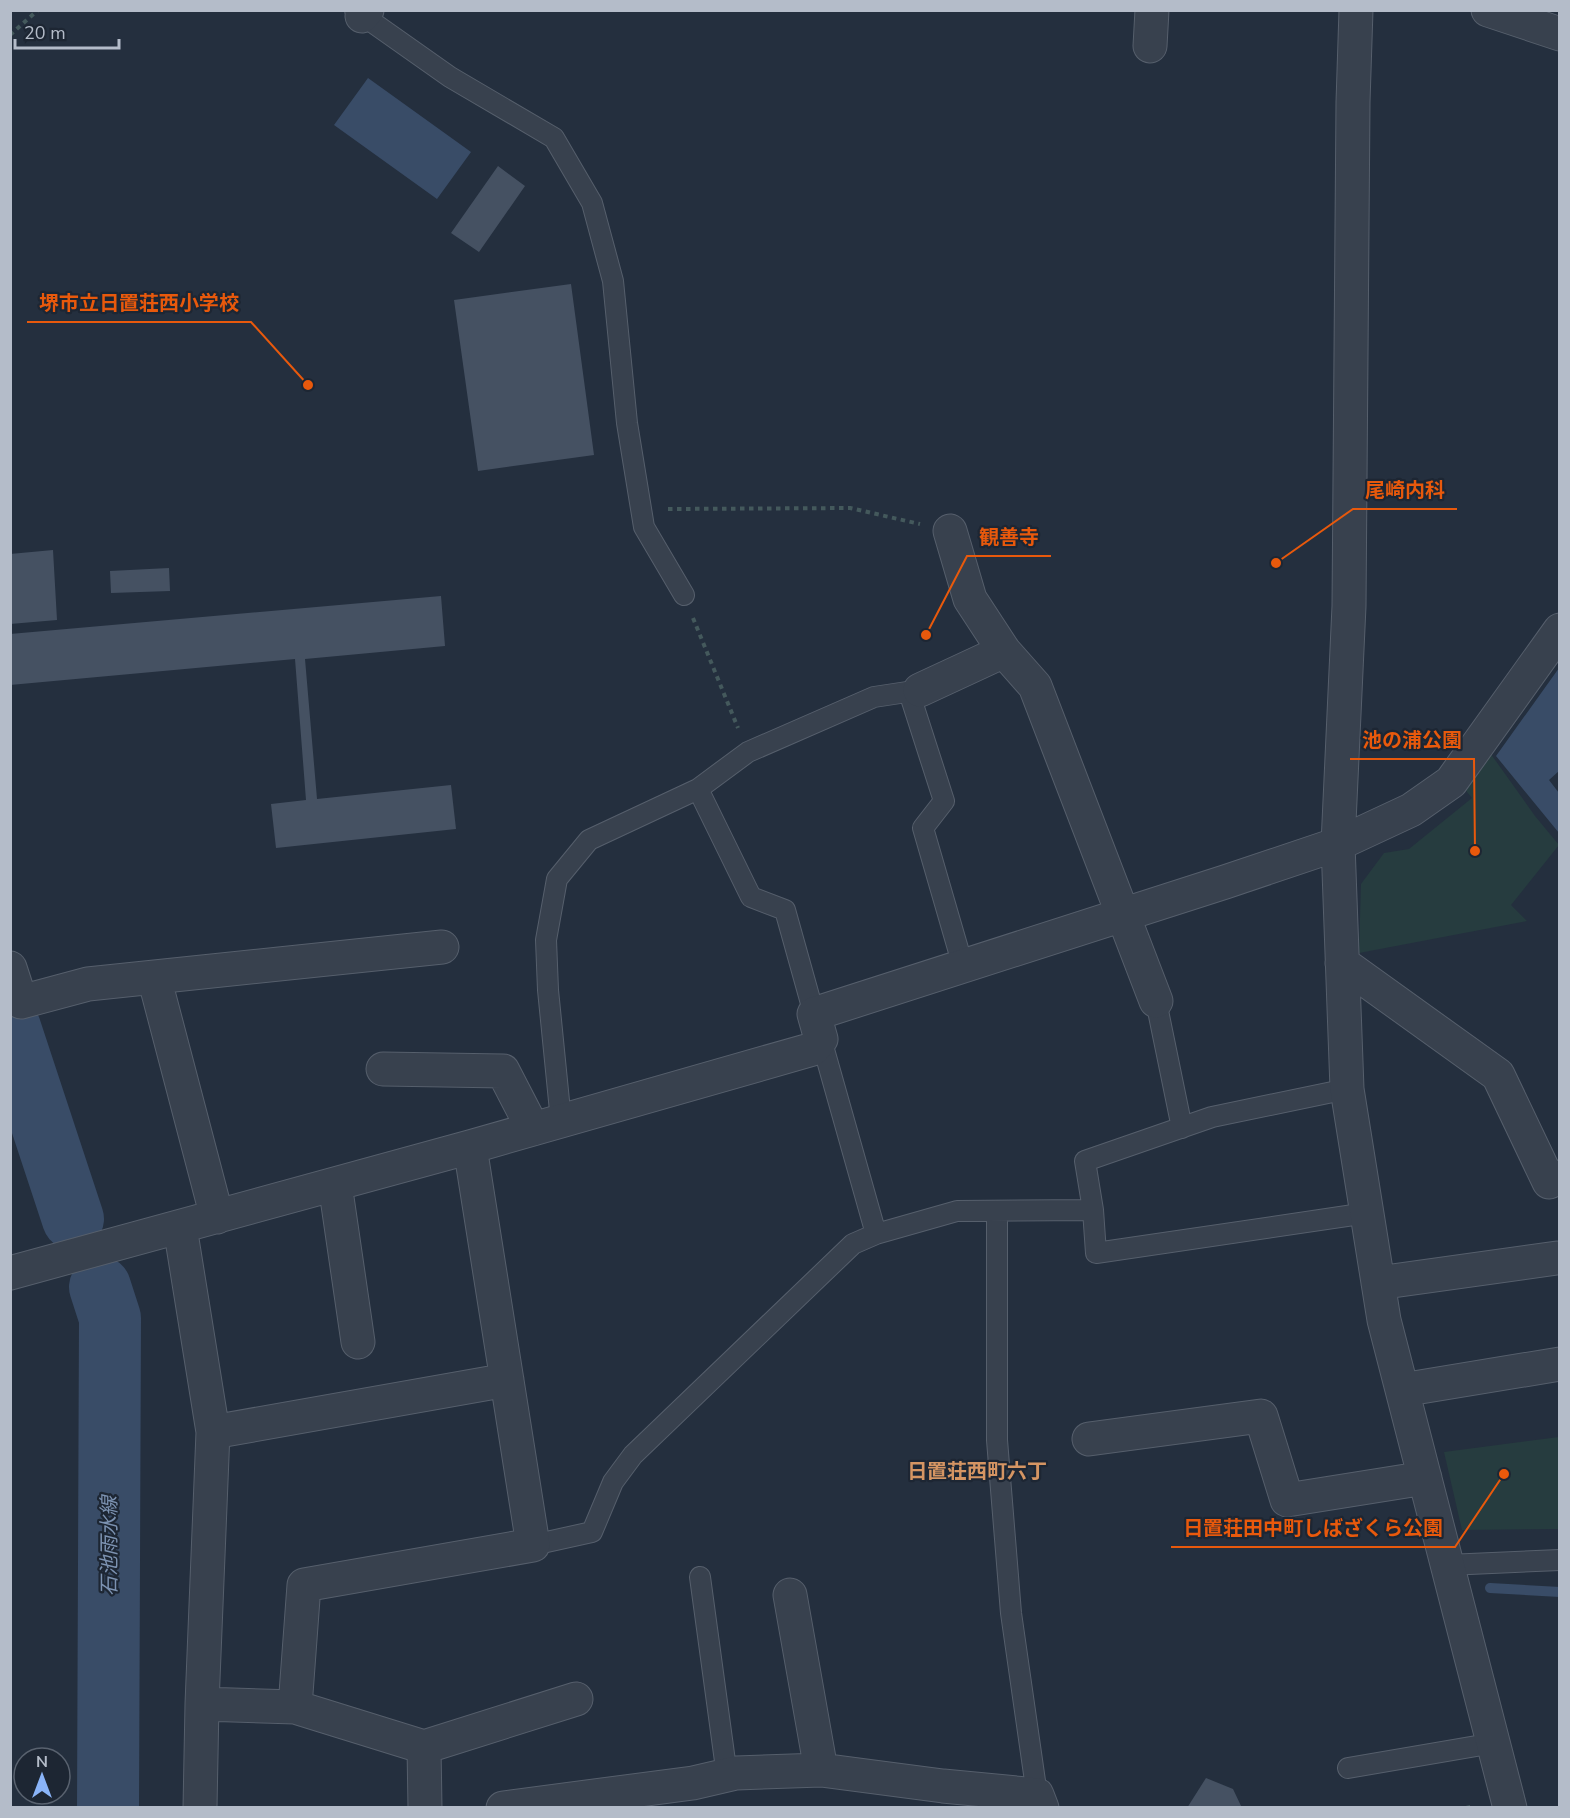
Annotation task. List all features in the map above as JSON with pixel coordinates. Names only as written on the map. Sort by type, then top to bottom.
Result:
[{"type":"street","points":[[1150,46],[1152,10]]},
{"type":"street","points":[[1356,10],[1353,102],[1349,606],[1338,844],[1347,1089],[1384,1320],[1510,1808]]},
{"type":"street","points":[[1488,10],[1560,34]]},
{"type":"street","points":[[950,531],[970,599],[1004,651],[1035,687],[1156,1001]]},
{"type":"street","points":[[10,1273],[470,1147],[813,1049],[818,1026],[963,966],[1338,844],[1411,810],[1451,782],[1560,630]]},
{"type":"street","points":[[914,691],[1004,651]]},
{"type":"street","points":[[10,968],[21,1002],[88,984],[441,947]]},
{"type":"street","points":[[1342,963],[1498,1075],[1549,1182],[1560,1177]]},
{"type":"street","points":[[154,977],[218,1216]]},
{"type":"street","points":[[383,1069],[503,1071],[547,1125]]},
{"type":"street","points":[[296,1707],[304,1585],[533,1545],[470,1147]]},
{"type":"street","points":[[335,1184],[358,1342]]},
{"type":"street","points":[[180,1227],[213,1432],[200,1808]]},
{"type":"street","points":[[1378,1283],[1557,1258]]},
{"type":"street","points":[[1402,1390],[1560,1364]]},
{"type":"street","points":[[213,1432],[507,1380]]},
{"type":"street","points":[[1089,1439],[1261,1416],[1287,1500],[1425,1478]]},
{"type":"street","points":[[790,1595],[821,1770]]},
{"type":"street","points":[[202,1704],[296,1707],[424,1747],[576,1699]]},
{"type":"street","points":[[424,1747],[425,1808]]},
{"type":"street","points":[[503,1808],[695,1795],[735,1773],[821,1770],[941,1797],[1039,1801]]},
{"type":"lane","points":[[361,12],[450,77],[555,138],[592,203],[613,281],[627,423],[644,527],[684,595]]},
{"type":"lane","points":[[547,1125],[546,939],[557,879],[589,840],[698,789],[748,752],[874,697],[914,691],[944,801],[923,828],[963,966]]},
{"type":"lane","points":[[698,789],[751,897],[785,910],[876,1234]]},
{"type":"lane","points":[[1156,1001],[1182,1128]]},
{"type":"lane","points":[[1347,1089],[1212,1117],[1085,1161],[1093,1210],[1096,1253],[1367,1213]]},
{"type":"lane","points":[[533,1545],[592,1532],[613,1482],[633,1455],[853,1244],[876,1234],[957,1211],[1093,1210]]},
{"type":"lane","points":[[997,1211],[997,1440],[1011,1613],[1039,1801]]},
{"type":"lane","points":[[1447,1565],[1560,1560]]},
{"type":"lane","points":[[700,1577],[727,1776]]},
{"type":"lane","points":[[1348,1768],[1494,1743]]},
{"type":"path","points":[[10,35],[38,10]]},
{"type":"path","points":[[641,509],[850,508],[950,531]]},
{"type":"path","points":[[684,595],[748,752]]},
{"type":"green space","points":[[1488,750],[1535,816],[1559,845],[1511,905],[1527,921],[1359,953],[1361,884],[1384,853],[1409,849],[1472,798],[1463,787]]},
{"type":"green space","points":[[1559,1437],[1559,1529],[1462,1530],[1444,1452]]},
{"type":"water","points":[[368,78],[471,152],[437,199],[334,125]]},
{"type":"water","points":[[1559,668],[1559,771],[1549,780],[1559,793],[1559,833],[1496,756]]},
{"type":"building","points":[[498,166],[525,186],[479,252],[451,233]]},
{"type":"building","points":[[571,284],[594,455],[478,471],[454,300]]},
{"type":"building","points":[[53,550],[57,620],[10,624],[10,554]]},
{"type":"building","points":[[169,568],[170,591],[111,593],[110,571]]},
{"type":"building","points":[[441,596],[445,646],[305,659],[317,799],[451,785],[456,829],[276,848],[271,804],[306,800],[295,659],[10,685],[10,634]]},
{"type":"building","points":[[1206,1778],[1233,1789],[1242,1808],[1187,1808]]},
{"type":"waterway","name":"石池雨水線","points":[[10,1028],[73,1219]]},
{"type":"waterway","name":"石池雨水線","points":[[100,1287],[110,1318],[108,1808]]},
{"type":"waterway","points":[[1490,1588],[1560,1592]]},
{"type":"place","name":"堺市立日置荘西小学校","points":[[308,385]]},
{"type":"place","name":"尾崎内科","points":[[1276,563]]},
{"type":"place","name":"観善寺","points":[[926,635]]},
{"type":"place","name":"池の浦公園","points":[[1475,851]]},
{"type":"place","name":"日置荘田中町しばざくら公園","points":[[1504,1474]]},
{"type":"district","name":"日置荘西町六丁","points":[[977,1471]]}]
